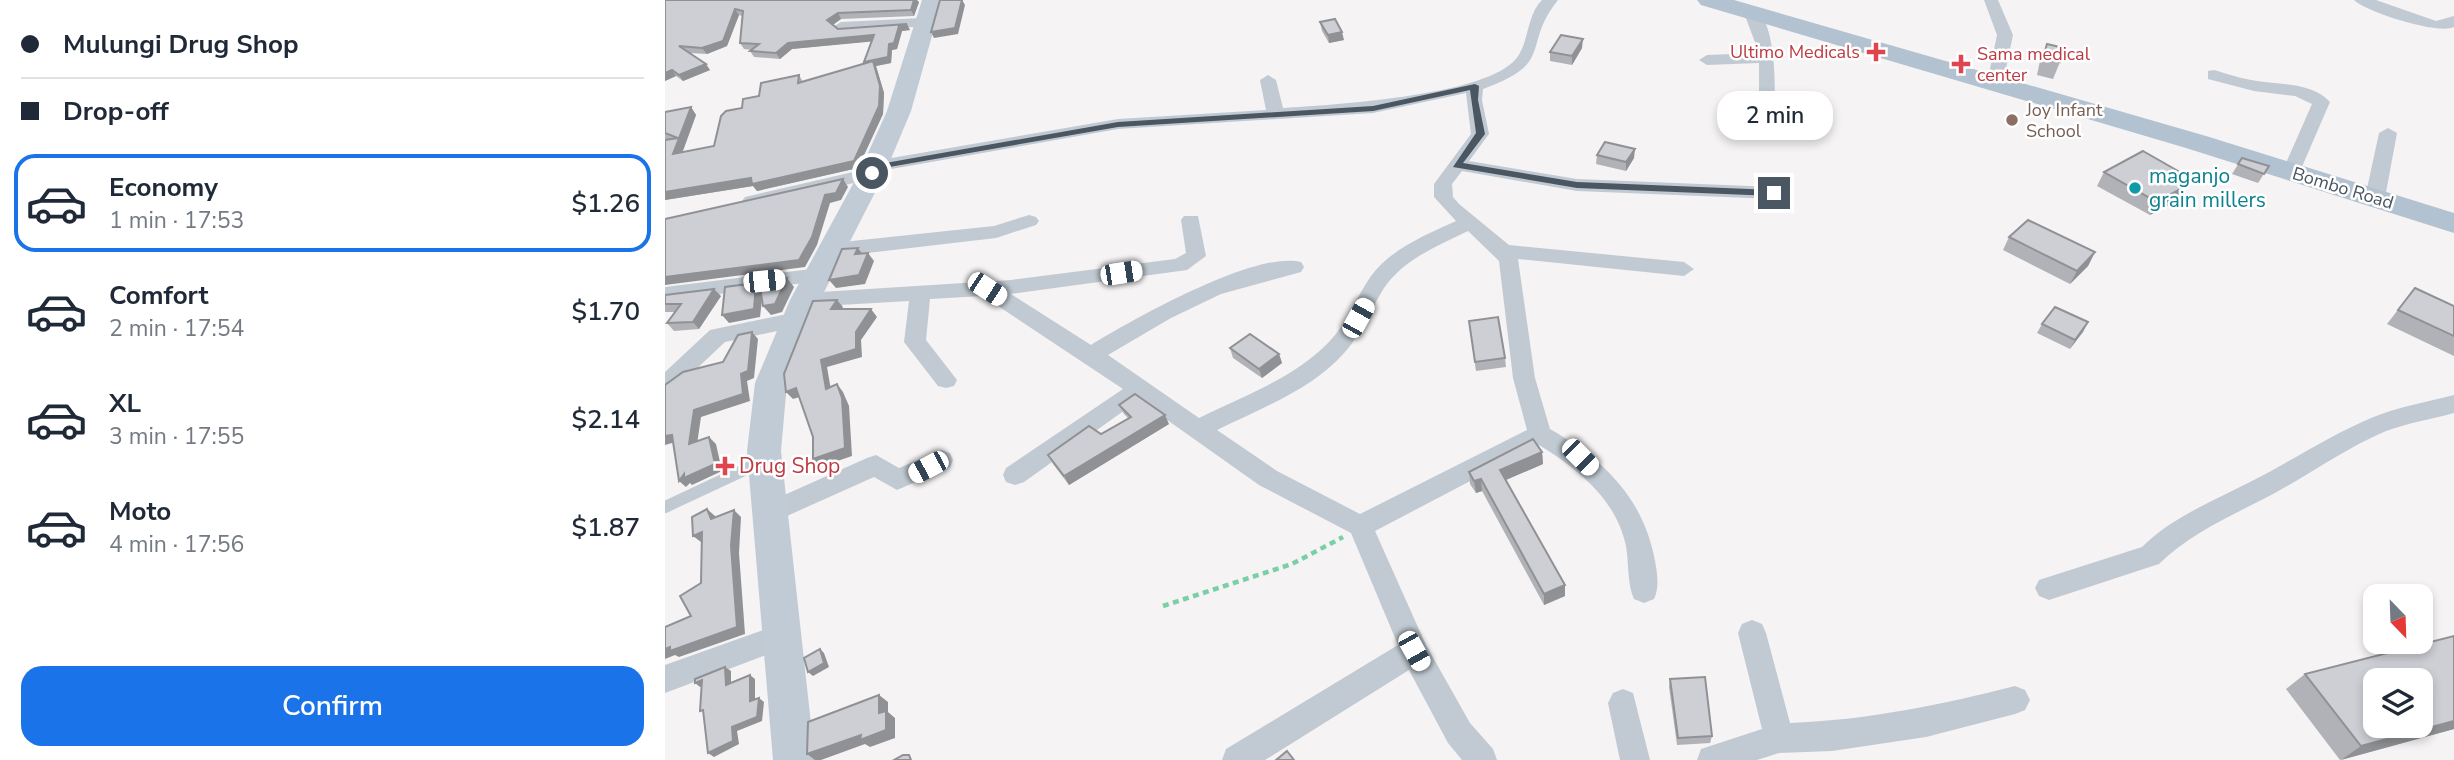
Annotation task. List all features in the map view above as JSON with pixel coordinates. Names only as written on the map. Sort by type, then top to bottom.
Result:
[{"type":"main road","name":"Bombo Road","points":[[1709,0],[1995,83],[2454,223]]},
{"type":"street","points":[[738,204],[873,170],[1118,124],[1373,108],[1475,86],[1497,78],[1523,61],[1531,43],[1536,14],[1549,0]]},
{"type":"street","points":[[1991,0],[2005,34],[1995,83]]},
{"type":"street","points":[[2361,0],[2434,25],[2445,26],[2454,21]]},
{"type":"street","points":[[794,760],[769,513],[765,414],[771,383],[813,286],[873,170],[899,111],[927,11],[841,27]]},
{"type":"street","points":[[1752,13],[1767,58],[1767,98]]},
{"type":"street","points":[[1707,60],[1767,58]]},
{"type":"street","points":[[2214,75],[2254,86],[2288,88],[2321,102],[2291,172]]},
{"type":"street","points":[[1268,80],[1276,115]]},
{"type":"street","points":[[1475,86],[1473,100],[1480,134],[1443,184],[1444,197],[1504,251],[1513,275],[1524,378],[1540,433],[1580,457],[1629,514],[1640,542],[1644,591]]},
{"type":"street","points":[[2375,198],[2388,133]]},
{"type":"street","points":[[1457,165],[1577,185],[1774,193]]},
{"type":"street","points":[[665,294],[813,286],[920,295],[1180,265],[1196,256],[1191,220]]},
{"type":"street","points":[[665,385],[718,336],[813,286],[1030,221]]},
{"type":"street","points":[[1195,430],[1265,396],[1326,358],[1347,337],[1388,268],[1427,243],[1471,222]]},
{"type":"street","points":[[1504,251],[1684,269]]},
{"type":"street","points":[[1091,355],[1142,324],[1235,280],[1263,271],[1294,267]]},
{"type":"street","points":[[987,289],[1091,355],[1195,430],[1268,478],[1360,526],[1394,598],[1414,651],[1459,733],[1482,760]]},
{"type":"street","points":[[920,295],[915,342],[946,380]]},
{"type":"street","points":[[1015,475],[1139,389]]},
{"type":"street","points":[[2049,588],[2150,556],[2161,545],[2209,514],[2306,466],[2329,448],[2382,423],[2454,404]]},
{"type":"street","points":[[1360,526],[1413,501],[1540,433]]},
{"type":"street","points":[[769,513],[876,465],[897,480],[941,460]]},
{"type":"street","points":[[1752,633],[1779,738]]},
{"type":"street","points":[[665,679],[780,636]]},
{"type":"street","points":[[1237,760],[1414,651]]},
{"type":"street","points":[[1712,760],[1779,738],[1832,736],[1926,723],[2015,700]]},
{"type":"street","points":[[1623,703],[1635,760]]},
{"type":"lane","points":[[665,508],[722,483],[765,460]]},
{"type":"path","points":[[1163,606],[1317,554],[1360,526]]},
{"type":"building","points":[[665,0],[914,0],[911,10],[838,13],[827,20],[838,29],[907,24],[899,26],[894,43],[889,44],[888,57],[864,62],[874,35],[788,43],[776,53],[750,51],[759,44],[740,43],[743,11],[735,9],[723,41],[702,48],[679,46],[706,64],[679,75],[672,70],[665,73]]},
{"type":"building","points":[[940,0],[962,0],[955,28],[931,32]]},
{"type":"building","points":[[1335,19],[1342,32],[1328,35],[1320,22]]},
{"type":"building","points":[[1561,35],[1583,39],[1572,56],[1550,52]]},
{"type":"building","points":[[2047,44],[2064,48],[2060,62],[2043,58]]},
{"type":"building","points":[[873,61],[880,86],[879,106],[854,161],[752,184],[751,178],[665,192],[665,140],[678,138],[665,133],[665,112],[691,107],[673,154],[714,146],[721,116],[726,111],[742,108],[743,99],[759,96],[761,83],[799,75],[798,83]]},
{"type":"building","points":[[1605,142],[1635,149],[1626,162],[1597,155]]},
{"type":"building","points":[[2143,151],[2178,171],[2169,177],[2186,186],[2157,202],[2104,172]]},
{"type":"building","points":[[2242,158],[2269,166],[2264,174],[2238,164]]},
{"type":"building","points":[[843,179],[836,193],[825,195],[812,237],[799,260],[665,277],[665,219]]},
{"type":"building","points":[[2028,220],[2095,252],[2077,271],[2009,237]]},
{"type":"building","points":[[858,248],[855,254],[868,253],[859,275],[829,280],[842,249]]},
{"type":"building","points":[[787,278],[775,304],[763,306],[759,282]]},
{"type":"building","points":[[756,283],[754,309],[722,315],[725,287]]},
{"type":"building","points":[[2415,288],[2454,306],[2454,336],[2398,310]]},
{"type":"building","points":[[714,289],[693,322],[667,323],[681,304],[665,304],[665,295]]},
{"type":"building","points":[[837,300],[831,309],[871,309],[856,332],[856,349],[821,360],[826,389],[837,384],[842,398],[845,448],[813,459],[813,437],[796,388],[786,392],[784,374],[813,301]]},
{"type":"building","points":[[2055,307],[2088,322],[2075,340],[2042,324]]},
{"type":"building","points":[[1498,317],[1505,358],[1475,362],[1469,321]]},
{"type":"building","points":[[752,332],[748,371],[741,374],[743,394],[694,410],[689,444],[709,437],[715,464],[684,478],[684,474],[679,481],[672,435],[665,436],[665,385],[683,372],[723,362],[738,335]]},
{"type":"building","points":[[1250,334],[1279,354],[1259,369],[1230,348]]},
{"type":"building","points":[[1135,394],[1165,415],[1064,476],[1048,455],[1089,426],[1101,434],[1131,417],[1119,405]]},
{"type":"building","points":[[1533,439],[1542,452],[1500,470],[1565,585],[1544,594],[1481,479],[1474,481],[1469,472]]},
{"type":"building","points":[[707,509],[711,519],[734,510],[731,546],[737,627],[670,651],[670,647],[665,649],[665,627],[691,616],[680,596],[701,583],[702,532],[693,536],[692,517]]},
{"type":"building","points":[[2454,636],[2454,721],[2433,727],[2433,668],[2363,668],[2363,738],[2391,738],[2361,746],[2305,674],[2383,654],[2433,654],[2433,641]]},
{"type":"building","points":[[820,649],[824,663],[808,672],[804,658]]},
{"type":"building","points":[[725,667],[726,685],[750,675],[750,701],[759,698],[757,717],[732,727],[733,741],[708,753],[703,710],[700,711],[702,680],[695,683],[695,679]]},
{"type":"building","points":[[1705,677],[1712,736],[1678,738],[1670,679]]},
{"type":"building","points":[[879,695],[879,713],[886,711],[886,730],[860,740],[861,735],[807,754],[808,722]]},
{"type":"building","points":[[1287,751],[1294,760],[1276,760]]},
{"type":"building","points":[[909,755],[911,760],[894,760]]},
{"type":"place","name":"Ultimo Medicals","points":[[1876,52]]},
{"type":"place","name":"Sama medical center","points":[[1961,64]]},
{"type":"place","name":"Joy Infant School","points":[[2012,120]]},
{"type":"place","name":"maganjo grain millers","points":[[2135,188]]},
{"type":"place","name":"Drug Shop","points":[[725,466]]},
{"type":"route","points":[[872,173],[874,167],[1037,136],[1118,124],[1373,108],[1475,86],[1473,100],[1481,126],[1480,134],[1457,165],[1538,181],[1577,185],[1774,193]]}]
